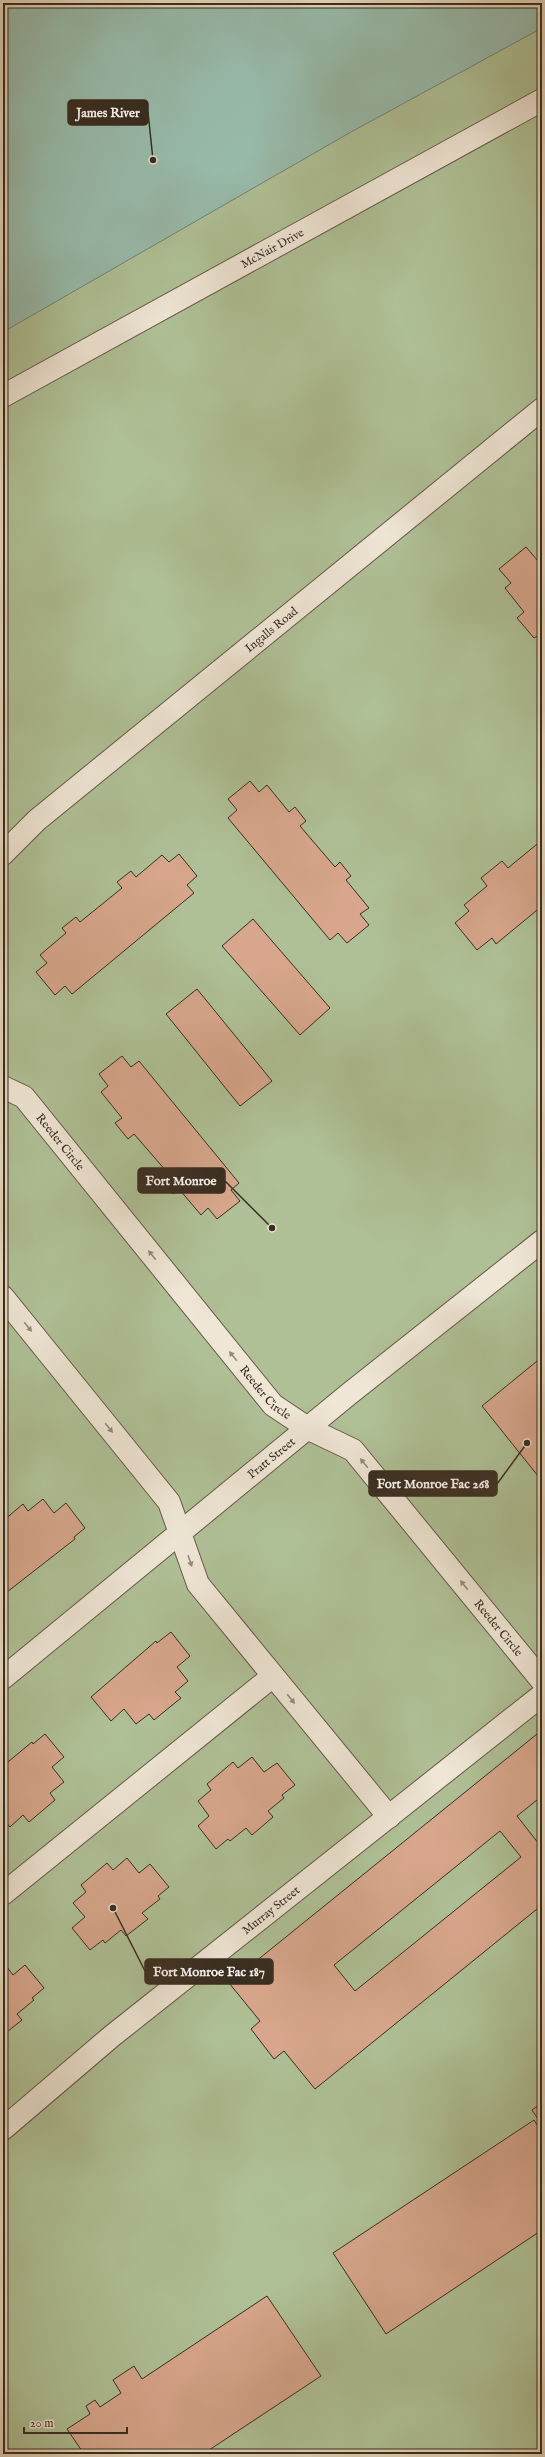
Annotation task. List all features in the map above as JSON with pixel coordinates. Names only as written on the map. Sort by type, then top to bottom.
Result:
[{"type":"street","name":"McNair Drive","points":[[3,396],[542,100]]},
{"type":"street","name":"Ingalls Road","points":[[3,854],[37,820],[542,409]]},
{"type":"street","name":"Reeder Circle","points":[[3,1087],[24,1097],[273,1405],[309,1429],[353,1450],[542,1681]]},
{"type":"street","name":"Pratt Street","points":[[3,1678],[309,1429],[349,1394],[542,1241]]},
{"type":"street","points":[[3,1297],[169,1502],[198,1584],[389,1817]]},
{"type":"street","points":[[3,1894],[273,1676]]},
{"type":"street","name":"Murray Street","points":[[3,2129],[112,2036],[542,1695]]},
{"type":"shaded area","points":[[3,3],[542,3],[542,2454],[3,2454]]},
{"type":"shaded area","points":[[3,3],[542,3],[542,28],[351,132],[3,332]]},
{"type":"building","points":[[526,547],[538,561],[542,558],[542,633],[534,638],[517,618],[524,612],[505,588],[511,583],[499,569]]},
{"type":"building","points":[[250,781],[259,792],[267,785],[289,812],[295,807],[306,821],[300,826],[335,867],[340,862],[351,876],[346,880],[369,908],[360,914],[369,925],[347,943],[338,933],[330,940],[228,818],[237,810],[228,799]]},
{"type":"building","points":[[542,827],[542,838],[537,831]]},
{"type":"building","points":[[542,840],[542,906],[496,944],[492,938],[477,950],[455,923],[469,911],[464,905],[487,886],[481,878],[502,861],[508,868]]},
{"type":"building","points":[[179,854],[197,876],[187,885],[194,893],[72,994],[65,986],[55,995],[36,972],[47,963],[40,955],[66,933],[62,928],[76,917],[80,922],[122,888],[117,882],[131,871],[136,877],[162,855],[169,862]]},
{"type":"building","points":[[253,919],[330,1008],[300,1035],[222,946]]},
{"type":"building","points":[[197,989],[272,1081],[240,1106],[166,1014]]},
{"type":"building","points":[[122,1056],[131,1067],[139,1061],[239,1183],[231,1190],[240,1201],[217,1219],[208,1208],[201,1215],[179,1189],[173,1194],[160,1178],[167,1172],[134,1134],[128,1139],[115,1123],[122,1118],[101,1092],[108,1086],[99,1074]]},
{"type":"building","points":[[542,1357],[542,1481],[482,1406]]},
{"type":"building","points":[[43,1499],[54,1513],[66,1503],[85,1528],[74,1537],[75,1539],[7,1592],[3,1588],[3,1521],[23,1504],[28,1511]]},
{"type":"building","points":[[171,1632],[190,1656],[177,1667],[188,1681],[175,1692],[181,1698],[154,1720],[149,1714],[136,1724],[124,1709],[111,1721],[91,1697],[156,1641],[157,1643]]},
{"type":"building","points":[[542,1730],[542,1796],[517,1816],[539,1844],[542,1841],[542,1905],[315,2089],[284,2051],[274,2059],[251,2029],[260,2021],[229,1983]],"holes":[[[500,1831],[521,1857],[355,1991],[334,1965]]]},
{"type":"building","points":[[45,1734],[64,1757],[52,1767],[64,1782],[50,1793],[55,1800],[29,1822],[23,1815],[10,1827],[3,1818],[3,1766],[32,1742],[33,1744]]},
{"type":"building","points":[[252,1757],[264,1772],[277,1763],[295,1785],[282,1795],[284,1798],[268,1811],[273,1817],[252,1835],[246,1828],[230,1841],[228,1839],[216,1849],[198,1826],[209,1816],[198,1801],[211,1790],[207,1784],[233,1762],[238,1768]]},
{"type":"building","points":[[127,1858],[139,1873],[150,1864],[169,1887],[158,1896],[160,1899],[142,1913],[148,1919],[126,1936],[121,1930],[105,1943],[103,1940],[90,1950],[72,1928],[85,1917],[73,1903],[86,1892],[81,1885],[107,1863],[113,1870]]},
{"type":"building","points":[[3,1962],[13,1975],[25,1965],[44,1988],[32,1998],[34,2000],[17,2014],[22,2020],[3,2035]]},
{"type":"building","points":[[542,2103],[542,2125],[532,2110]]},
{"type":"building","points":[[534,2120],[542,2133],[542,2230],[386,2334],[333,2253]]},
{"type":"building","points":[[267,2296],[321,2376],[203,2454],[84,2454],[67,2429],[90,2414],[86,2406],[95,2400],[100,2407],[121,2393],[113,2380],[134,2366],[142,2379]]},
{"type":"place","name":"James River","points":[[153,160]]},
{"type":"place","name":"Fort Monroe","points":[[272,1228]]},
{"type":"place","name":"Fort Monroe Fac 268","points":[[527,1443]]},
{"type":"place","name":"Fort Monroe Fac 187","points":[[113,1908]]}]
